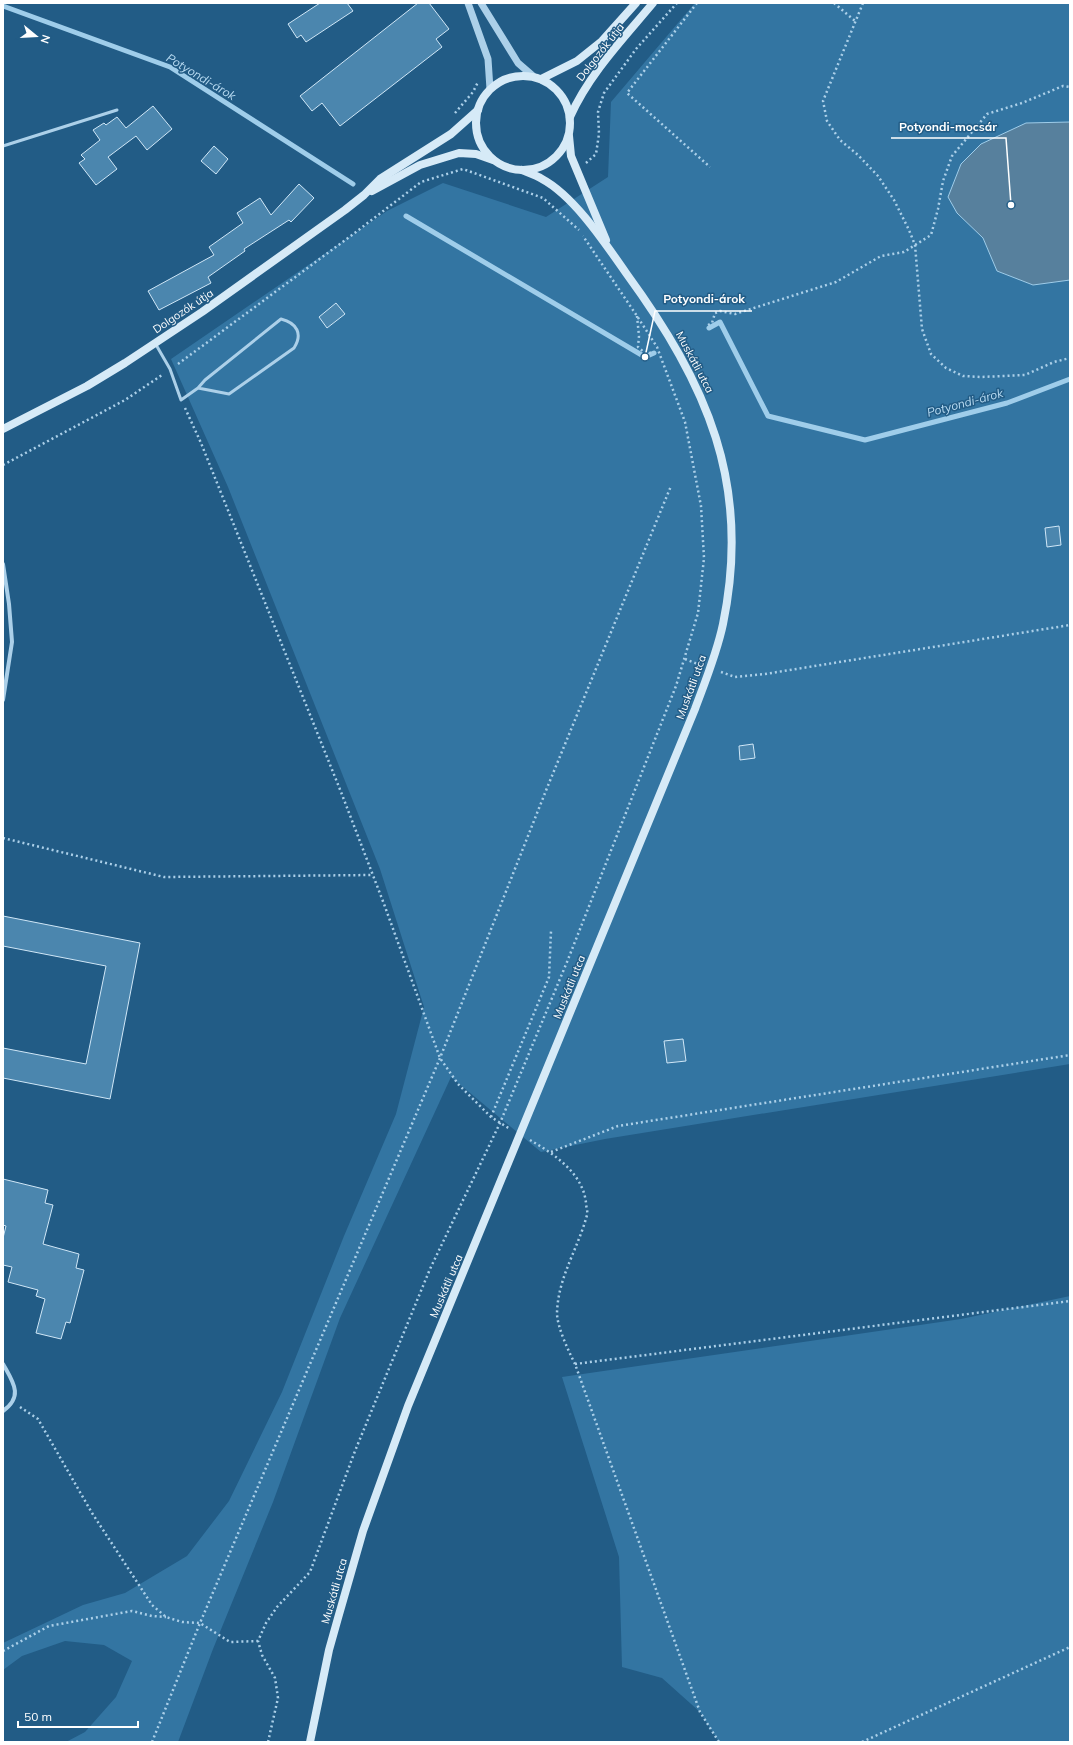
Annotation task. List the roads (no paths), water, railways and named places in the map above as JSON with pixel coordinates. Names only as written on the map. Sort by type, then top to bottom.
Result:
[{"type":"main road","name":"Dolgozók útja","points":[[537,78],[577,60],[602,41],[636,3]]},
{"type":"main road","name":"Dolgozók útja","points":[[570,118],[578,99],[588,82],[653,3]]},
{"type":"main road","points":[[514,76],[537,78],[555,88],[566,102],[570,118],[569,133],[563,148],[552,160],[538,167],[522,170],[505,166],[485,150],[481,143],[476,127],[478,110],[482,99],[497,83],[514,76]]},
{"type":"main road","name":"Dolgozók útja","points":[[3,429],[87,386],[202,312],[345,210],[364,195],[380,179],[450,134],[478,110]]},
{"type":"main road","name":"Muskátli utca","points":[[569,133],[571,156],[610,250]]},
{"type":"main road","name":"Dolgozók útja","points":[[364,195],[420,165],[458,153],[476,154],[497,161]]},
{"type":"main road","name":"Muskátli utca","points":[[310,1742],[329,1650],[363,1531],[408,1406],[692,717],[710,669],[723,625],[730,579],[732,536],[729,494],[722,456],[713,426],[698,390],[678,352],[645,298],[584,217],[558,190],[543,179],[522,170]]},
{"type":"street","points":[[468,3],[488,59],[490,89]]},
{"type":"street","points":[[481,3],[518,63],[537,78]]},
{"type":"street","points":[[3,564],[9,604],[12,642],[3,700]]},
{"type":"street","points":[[3,1364],[15,1389],[15,1398],[12,1405],[3,1411]]},
{"type":"lane","points":[[3,146],[117,110]]},
{"type":"lane","points":[[155,343],[170,369],[181,400],[198,388],[205,380],[281,319],[290,321],[299,333],[299,340],[294,348],[229,394],[198,388]]},
{"type":"waterway","name":"Potyondi-árok","points":[[3,6],[170,67],[353,184]]},
{"type":"waterway","name":"Potyondi-árok","points":[[406,216],[645,357],[654,353]]},
{"type":"waterway","name":"Potyondi-árok","points":[[709,328],[720,322],[768,416],[865,440],[1007,403],[1070,379]]},
{"type":"place","name":"Potyondi-mocsár","points":[[1011,205]]},
{"type":"place","name":"Potyondi-árok","points":[[645,357]]}]
